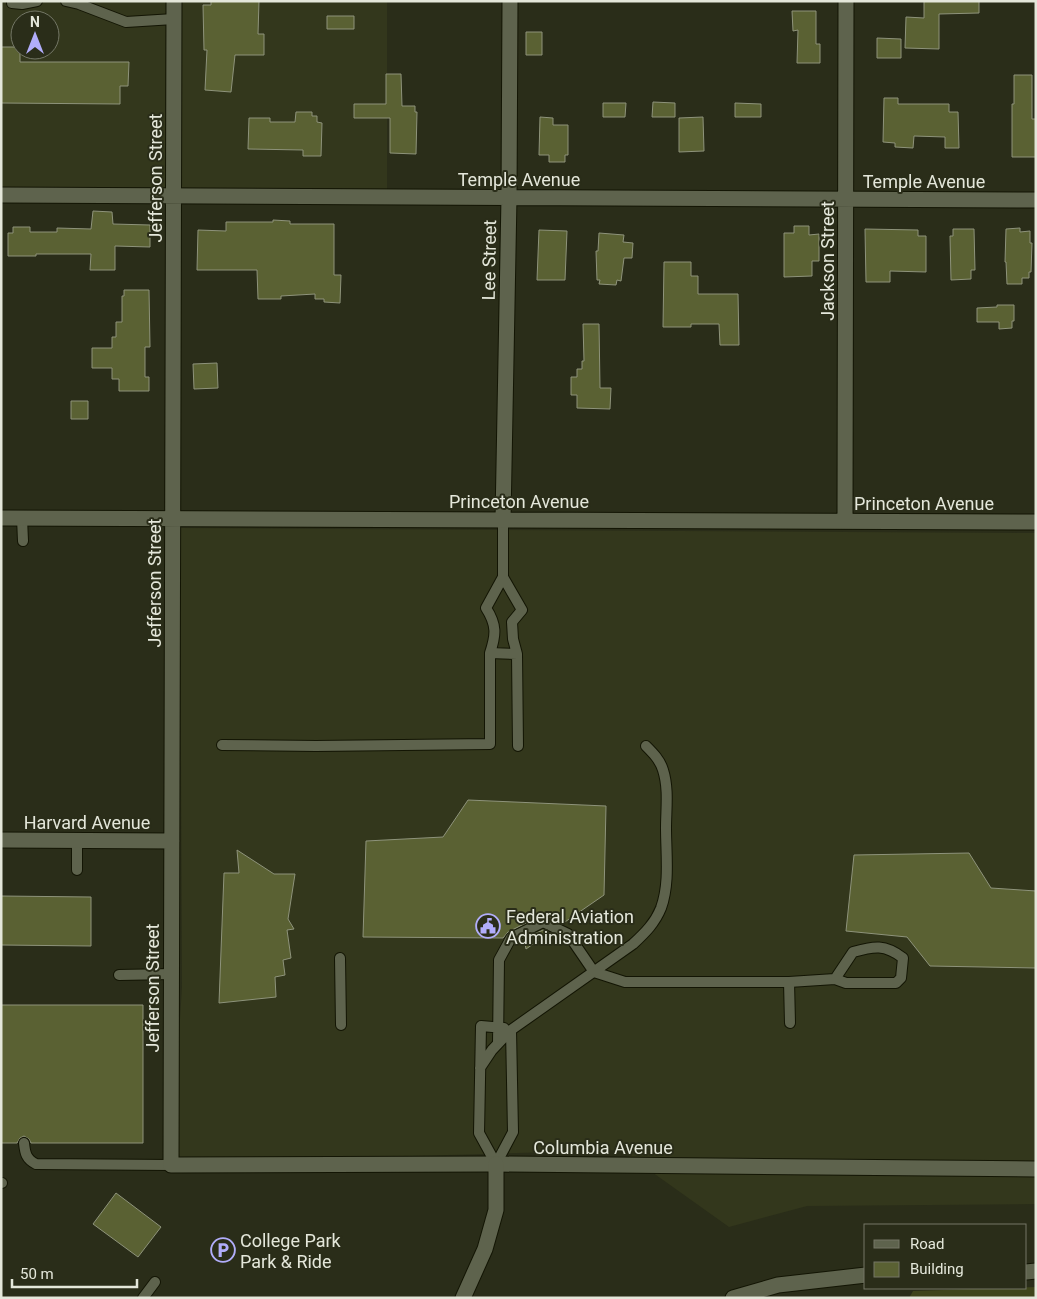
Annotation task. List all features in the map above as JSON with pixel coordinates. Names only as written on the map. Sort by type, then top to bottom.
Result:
[{"type":"street","name":"Jefferson Street","points":[[171,1165],[174,1]]},
{"type":"street","name":"Lee Street","points":[[504,520],[510,1]]},
{"type":"street","name":"Jackson Street","points":[[845,521],[846,1]]},
{"type":"street","name":"Temple Avenue","points":[[1,195],[1036,200]]},
{"type":"street","name":"Princeton Avenue","points":[[1,518],[1036,522]]},
{"type":"street","name":"Harvard Avenue","points":[[1,840],[172,841]]},
{"type":"street","name":"Columbia Avenue","points":[[171,1165],[496,1164],[1036,1169]]},
{"type":"street","points":[[463,1298],[485,1249],[496,1210],[496,1164]]},
{"type":"street","points":[[733,1298],[778,1285],[824,1278],[864,1275]]},
{"type":"lane","points":[[12,2],[22,4],[37,1]]},
{"type":"lane","points":[[66,1],[126,22],[174,19]]},
{"type":"lane","points":[[22,518],[23,541]]},
{"type":"lane","points":[[504,520],[504,576],[522,610],[512,622],[512,639],[517,654],[518,746]]},
{"type":"lane","points":[[222,745],[490,744],[490,653],[494,642],[494,620],[486,608],[504,576]]},
{"type":"lane","points":[[490,653],[517,654]]},
{"type":"lane","points":[[480,1068],[498,1043],[511,1030],[634,944],[657,917],[664,896],[666,882],[666,779],[663,768],[655,755],[646,746]]},
{"type":"lane","points":[[77,840],[77,870]]},
{"type":"lane","points":[[498,1043],[499,960],[511,938],[543,922],[568,934],[594,972],[625,982],[790,982],[836,979],[846,983],[896,983],[901,978],[903,958],[891,949],[872,946],[853,952],[836,979]]},
{"type":"lane","points":[[340,958],[341,1024]]},
{"type":"lane","points":[[119,975],[171,974]]},
{"type":"lane","points":[[790,982],[790,1023]]},
{"type":"lane","points":[[496,1164],[479,1133],[480,1026],[498,1026],[511,1030]]},
{"type":"lane","points":[[496,1164],[513,1132],[511,1030]]},
{"type":"lane","points":[[24,1143],[29,1161],[36,1164],[171,1165]]},
{"type":"lane","points":[[143,1298],[155,1282]]},
{"type":"shaded area","points":[[1,1],[387,1],[387,198],[1,200]]},
{"type":"shaded area","points":[[180,528],[1036,533],[1036,1204],[807,1206],[729,1227],[621,1150],[171,1163],[182,987]]},
{"type":"shaded area","points":[[1027,1287],[1036,1287],[1036,1298],[909,1298],[913,1291],[1027,1289]]},
{"type":"building","points":[[211,1],[259,1],[258,34],[264,34],[264,55],[235,55],[231,92],[205,90],[207,50],[204,50],[203,5],[211,5]]},
{"type":"building","points":[[924,1],[979,1],[979,13],[939,14],[939,49],[905,48],[906,17],[924,18]]},
{"type":"building","points":[[792,11],[816,11],[816,44],[820,44],[820,63],[797,63],[798,30],[793,31]]},
{"type":"building","points":[[327,16],[354,16],[354,29],[327,29]]},
{"type":"building","points":[[526,32],[542,32],[542,55],[526,55]]},
{"type":"building","points":[[877,38],[901,39],[901,58],[877,58]]},
{"type":"building","points":[[1,47],[10,47],[10,60],[20,60],[20,62],[129,62],[128,86],[120,86],[120,104],[1,103]]},
{"type":"building","points":[[386,74],[401,74],[402,106],[415,106],[415,112],[417,112],[416,154],[390,153],[390,118],[354,118],[354,104],[386,104]]},
{"type":"building","points":[[1014,75],[1032,75],[1032,119],[1036,119],[1036,157],[1012,157]]},
{"type":"building","points":[[884,98],[898,98],[898,104],[949,104],[949,112],[958,112],[959,148],[945,148],[945,137],[914,136],[913,148],[895,147],[895,143],[883,142]]},
{"type":"building","points":[[653,102],[675,103],[675,117],[652,117]]},
{"type":"building","points":[[603,103],[626,103],[625,117],[603,117]]},
{"type":"building","points":[[735,103],[761,104],[761,117],[735,117]]},
{"type":"building","points":[[296,112],[312,112],[312,116],[317,116],[317,122],[322,123],[321,156],[303,156],[303,150],[248,149],[249,118],[270,118],[270,122],[295,122]]},
{"type":"building","points":[[540,117],[553,118],[553,125],[568,125],[568,155],[565,155],[565,162],[549,162],[549,155],[539,155]]},
{"type":"building","points":[[703,117],[704,151],[679,152],[679,118]]},
{"type":"building","points":[[93,211],[112,212],[113,224],[150,225],[150,247],[115,246],[115,270],[90,270],[91,254],[8,256],[8,233],[13,233],[13,227],[30,227],[30,232],[57,232],[57,228],[91,229]]},
{"type":"building","points":[[273,220],[290,221],[290,224],[334,224],[334,275],[341,275],[340,303],[324,302],[324,299],[315,299],[315,294],[281,296],[281,299],[258,299],[257,270],[197,270],[198,230],[226,231],[226,222],[273,222]]},
{"type":"building","points":[[794,226],[809,226],[809,235],[819,234],[819,261],[812,261],[812,276],[784,277],[784,233],[794,233]]},
{"type":"building","points":[[1020,228],[1020,232],[1030,231],[1030,243],[1032,243],[1031,272],[1029,272],[1029,278],[1022,278],[1022,284],[1007,284],[1005,262],[1006,229]]},
{"type":"building","points":[[865,229],[918,230],[918,236],[926,236],[926,272],[890,271],[890,282],[866,282]]},
{"type":"building","points":[[953,229],[974,229],[975,270],[971,270],[971,279],[951,280],[950,236],[953,236]]},
{"type":"building","points":[[539,230],[567,231],[565,280],[537,280]]},
{"type":"building","points":[[599,233],[624,235],[623,242],[633,243],[632,258],[624,258],[621,281],[617,280],[616,285],[599,284],[600,280],[597,280],[596,251],[598,251]]},
{"type":"building","points":[[664,262],[691,262],[691,276],[698,276],[698,294],[738,294],[739,345],[720,345],[719,324],[663,327]]},
{"type":"building","points":[[124,290],[149,290],[150,347],[145,347],[145,377],[149,377],[149,391],[119,391],[119,379],[112,379],[112,368],[92,368],[92,348],[112,348],[112,337],[116,337],[116,322],[122,322],[122,296],[124,296]]},
{"type":"building","points":[[997,305],[1014,305],[1012,328],[999,329],[999,322],[977,322],[977,308],[997,307]]},
{"type":"building","points":[[583,324],[599,324],[600,388],[611,388],[610,409],[577,408],[577,395],[571,395],[571,377],[577,377],[577,369],[582,369],[582,361],[584,361]]},
{"type":"building","points":[[217,363],[218,388],[194,389],[193,364]]},
{"type":"building","points":[[71,401],[88,401],[88,419],[71,419]]},
{"type":"building","points":[[468,800],[606,806],[604,895],[562,924],[546,916],[540,916],[508,932],[503,938],[363,937],[366,841],[443,837]]},
{"type":"building","points":[[237,850],[274,874],[295,874],[288,919],[294,929],[287,930],[291,958],[283,960],[285,975],[275,977],[276,997],[219,1003],[224,873],[239,873]]},
{"type":"building","points":[[969,853],[991,888],[1036,891],[1036,968],[930,966],[907,937],[846,931],[854,855]]},
{"type":"building","points":[[1,896],[91,897],[91,946],[1,945]]},
{"type":"building","points":[[543,930],[549,933],[526,949],[524,939]]},
{"type":"building","points":[[1,1005],[143,1005],[143,1143],[31,1143],[24,1136],[17,1143],[1,1143]]},
{"type":"building","points":[[116,1193],[161,1227],[138,1257],[93,1224]]},
{"type":"place","name":"Federal Aviation Administration","points":[[488,926]]},
{"type":"place","name":"College Park Park & Ride","points":[[223,1250]]}]
